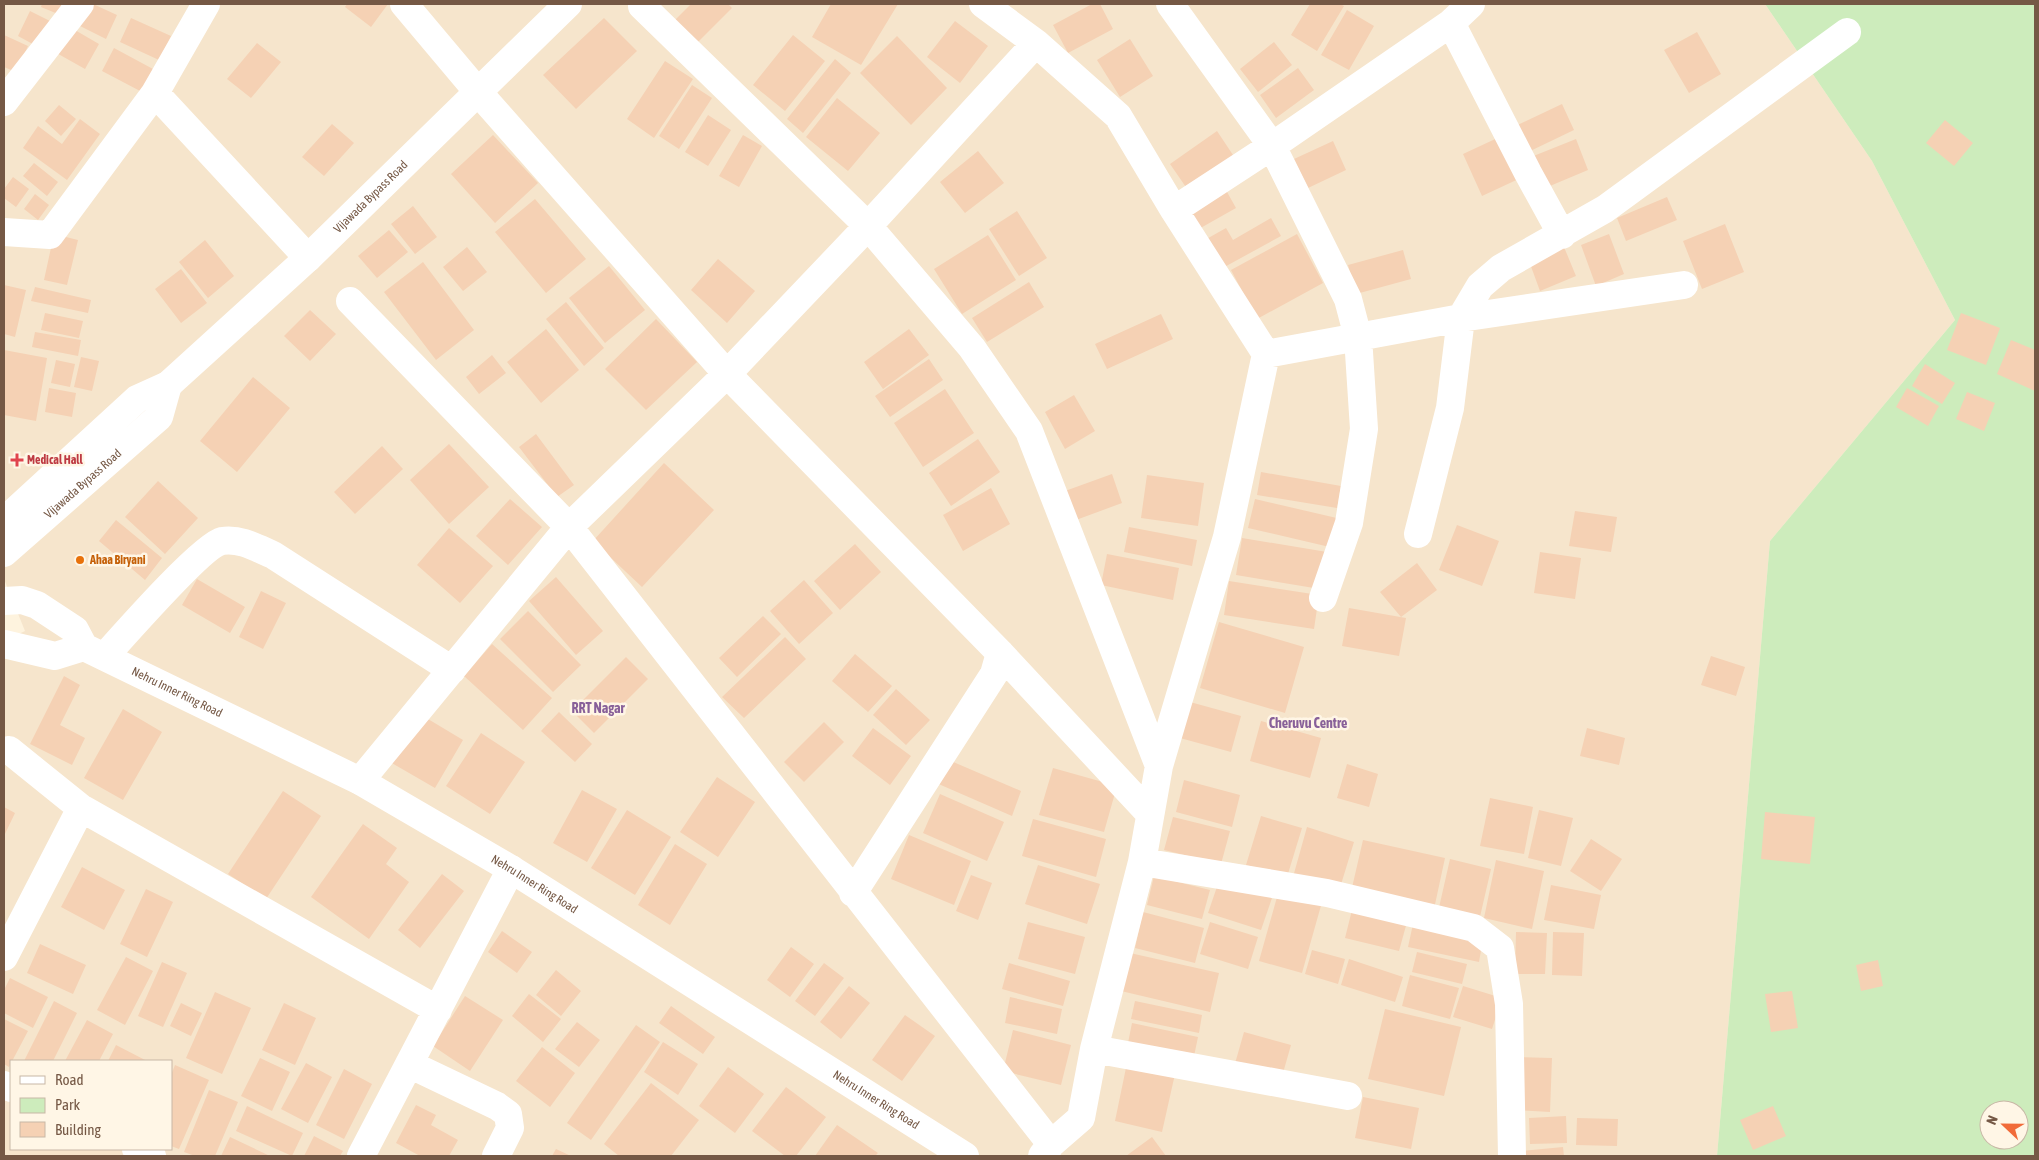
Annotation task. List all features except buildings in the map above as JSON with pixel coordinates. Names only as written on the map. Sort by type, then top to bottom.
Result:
[{"type":"street","points":[[4,102],[80,4]]},
{"type":"street","points":[[4,232],[50,235],[155,93],[206,4]]},
{"type":"street","points":[[404,4],[478,92],[727,374],[1000,653],[1150,814]]},
{"type":"street","name":"Vijawada Bypass Road","points":[[4,521],[137,399],[168,385],[308,258],[568,4]]},
{"type":"street","points":[[350,301],[569,527],[853,893],[1046,1150],[1081,1118],[1094,1049],[1142,862],[1159,766],[1227,536],[1266,354],[1174,210],[1118,116],[1036,43],[983,4]]},
{"type":"street","points":[[1170,4],[1272,146],[1348,299],[1358,338],[1364,429],[1348,523],[1323,598]]},
{"type":"street","points":[[1174,210],[1272,146],[1451,23],[1471,4]]},
{"type":"street","points":[[642,6],[868,226],[972,348],[1029,431],[1159,766]]},
{"type":"street","points":[[1451,23],[1562,235]]},
{"type":"street","points":[[1418,534],[1450,408],[1461,318],[1480,286],[1501,268],[1605,210],[1847,32]]},
{"type":"street","points":[[360,781],[569,527],[727,374],[868,226],[1036,43]]},
{"type":"street","points":[[155,93],[308,258]]},
{"type":"street","points":[[1266,354],[1461,318],[1684,285]]},
{"type":"street","name":"Vijawada Bypass Road","points":[[4,553],[159,418],[168,385]]},
{"type":"street","points":[[4,644],[55,656],[95,651],[200,555],[221,542],[246,543],[273,555],[452,670]]},
{"type":"street","name":"Nehru Inner Ring Road","points":[[4,601],[22,600],[37,605],[75,630],[95,651],[360,781],[511,869],[965,1156]]},
{"type":"street","points":[[853,893],[994,674],[1000,653]]},
{"type":"street","points":[[9,750],[81,808],[438,1010]]},
{"type":"street","points":[[4,957],[81,808]]},
{"type":"street","points":[[1142,862],[1327,893],[1474,928],[1500,948],[1509,1004],[1512,1156]]},
{"type":"street","points":[[361,1156],[511,869]]},
{"type":"street","points":[[1094,1049],[1348,1096]]},
{"type":"street","points":[[409,1064],[497,1106],[508,1114],[510,1128],[496,1156]]},
{"type":"street","points":[[138,1150],[152,1156]]},
{"type":"shaded area","points":[[4,4],[1765,4],[1872,161],[1955,320],[1770,541],[1717,1156],[4,1156],[4,641],[25,631],[4,579]]},
{"type":"green space","points":[[1765,4],[2035,4],[2035,1156],[1717,1156],[1770,541],[1955,320],[1872,161]]},
{"type":"place","name":"Medical Hall","points":[[17,460]]},
{"type":"place","name":"Ahaa Biryani","points":[[80,560]]},
{"type":"district","name":"RRT Nagar","points":[[598,708]]},
{"type":"district","name":"Cheruvu Centre","points":[[1308,723]]}]
